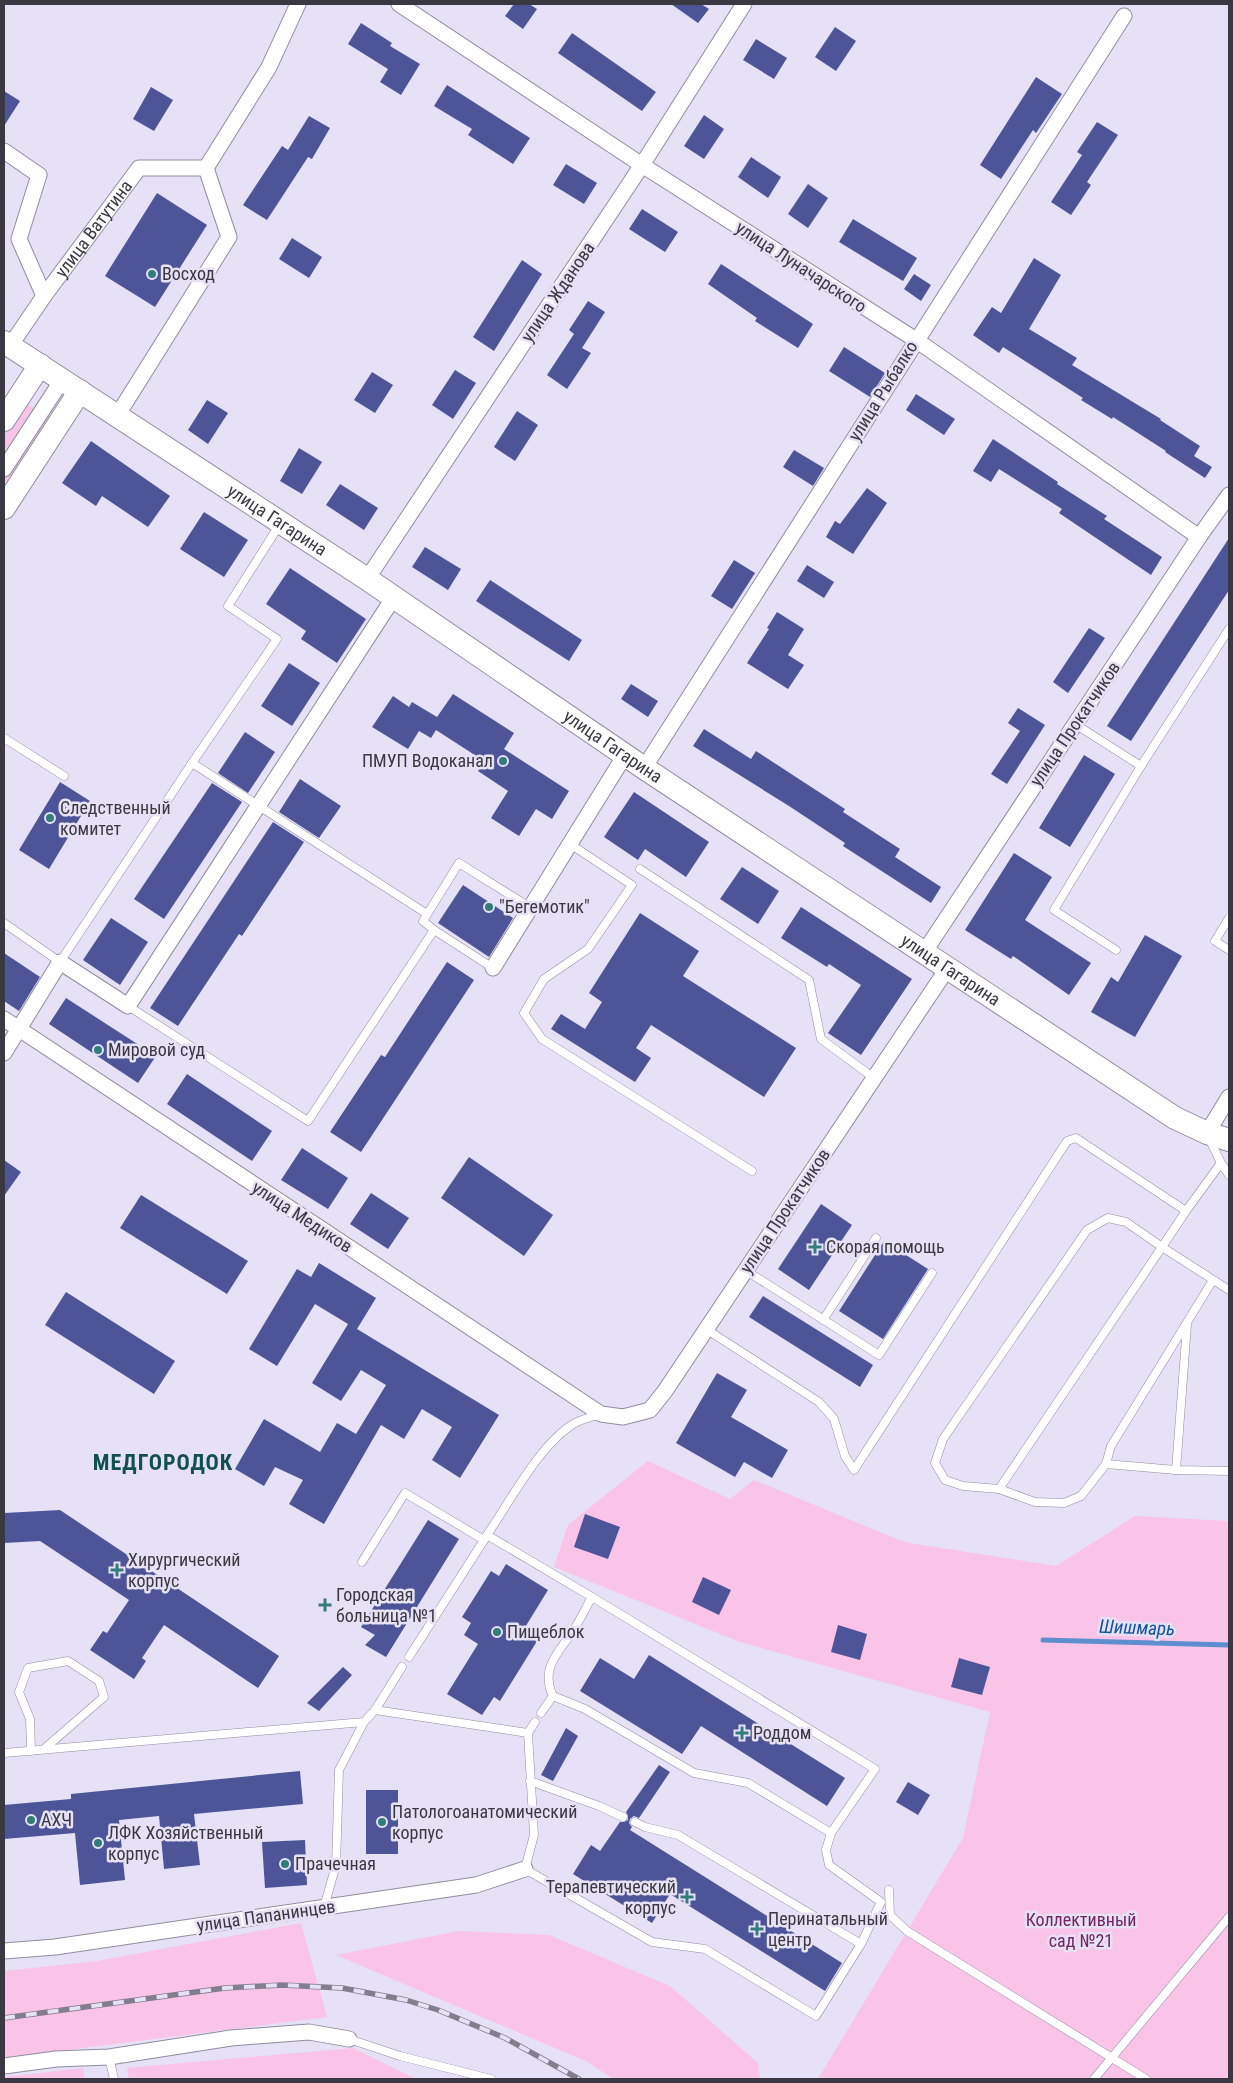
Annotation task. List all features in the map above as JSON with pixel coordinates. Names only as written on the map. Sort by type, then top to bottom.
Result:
[{"type":"street","points":[[117,416],[229,236],[206,168],[268,67],[298,4]]},
{"type":"street","name":"улица Луначарского","points":[[399,4],[642,165],[916,340],[1199,538]]},
{"type":"street","name":"улица Жданова","points":[[368,579],[642,165],[744,4]]},
{"type":"street","name":"улица Рыбалко","points":[[644,768],[1124,16]]},
{"type":"street","points":[[4,152],[39,175],[19,239],[44,296]]},
{"type":"street","name":"улица Ватутина","points":[[7,344],[139,168],[206,168]]},
{"type":"street","name":"улица Гагарина","points":[[7,344],[368,579],[644,768],[923,954],[1175,1118],[1207,1133],[1229,1140]]},
{"type":"street","points":[[4,420],[40,365]]},
{"type":"street","points":[[4,469],[71,386]]},
{"type":"street","points":[[4,508],[71,386]]},
{"type":"street","name":"улица Прокатчиков","points":[[923,954],[1229,495]]},
{"type":"street","points":[[4,1052],[20,1030],[60,962],[128,1006],[394,597]]},
{"type":"street","points":[[493,968],[625,755]]},
{"type":"street","name":"улица Прокатчиков","points":[[601,1414],[623,1416],[650,1410],[947,969]]},
{"type":"street","name":"улица Медиков","points":[[4,1019],[601,1414]]},
{"type":"street","points":[[1207,1133],[1229,1097]]},
{"type":"street","name":"улица Папанинцев","points":[[4,1952],[55,1947],[476,1885],[526,1869]]},
{"type":"street","points":[[4,2066],[56,2059],[109,2057],[232,2038],[310,2032],[349,2039]]},
{"type":"lane","points":[[4,922],[60,962],[277,639],[228,606],[281,522]]},
{"type":"lane","points":[[1116,950],[1054,910],[1141,766],[1229,629]]},
{"type":"lane","points":[[1075,724],[1141,766]]},
{"type":"lane","points":[[4,738],[64,776]]},
{"type":"lane","points":[[192,764],[427,914]]},
{"type":"lane","points":[[570,844],[632,885],[588,948],[544,979],[524,1013],[542,1039],[752,1171]]},
{"type":"lane","points":[[493,968],[423,921],[459,863],[531,908]]},
{"type":"lane","points":[[640,869],[808,980],[821,1039],[874,1078]]},
{"type":"lane","points":[[1229,918],[1215,941],[1229,950]]},
{"type":"lane","points":[[128,1006],[308,1121],[434,930]]},
{"type":"lane","points":[[1207,1133],[1221,1163],[1229,1175]]},
{"type":"lane","points":[[706,1329],[819,1402],[834,1419],[845,1456],[854,1470],[1067,1140],[1076,1138],[1186,1211]]},
{"type":"lane","points":[[1000,1489],[1186,1211],[1221,1163]]},
{"type":"lane","points":[[1213,1280],[1111,1446],[1106,1464],[1081,1496],[1064,1503],[1035,1502],[1000,1489],[963,1486],[945,1480],[936,1463],[943,1439],[1087,1230],[1108,1218],[1126,1222],[1229,1290]]},
{"type":"lane","points":[[823,1320],[876,1238]]},
{"type":"lane","points":[[745,1270],[879,1355],[932,1273]]},
{"type":"lane","points":[[1176,1470],[1188,1322]]},
{"type":"lane","points":[[409,1657],[533,1466],[557,1438],[575,1423],[601,1414]]},
{"type":"lane","points":[[1106,1464],[1229,1472]]},
{"type":"lane","points":[[362,1562],[405,1493],[592,1597],[875,1769],[831,1833],[826,1850],[829,1865],[882,1902],[861,1944],[816,2016],[705,1949],[652,1942],[526,1869],[534,1835],[528,1733],[535,1722]]},
{"type":"lane","points":[[592,1597],[574,1630],[552,1660],[548,1675],[548,1686],[553,1696],[585,1709],[694,1773],[748,1783],[831,1833]]},
{"type":"lane","points":[[31,1751],[30,1719],[19,1692],[28,1668],[68,1662],[99,1681],[104,1697],[44,1750]]},
{"type":"lane","points":[[324,1907],[336,1865],[339,1770],[364,1722],[375,1710],[402,1667]]},
{"type":"lane","points":[[541,1713],[553,1696]]},
{"type":"lane","points":[[375,1710],[528,1733]]},
{"type":"lane","points":[[4,1753],[364,1722]]},
{"type":"lane","points":[[530,1782],[599,1806],[623,1817]]},
{"type":"lane","points":[[635,1822],[645,1827],[678,1836],[861,1944]]},
{"type":"lane","points":[[889,1890],[890,1915],[907,1931],[1146,2079]]},
{"type":"lane","points":[[1094,2079],[1229,1917]]},
{"type":"lane","points":[[349,2039],[400,2056],[491,2079]]},
{"type":"lane","points":[[109,2057],[114,2079]]},
{"type":"green space","points":[[25,403],[54,419],[4,496],[4,436]]},
{"type":"green space","name":"Коллективный сад №21","points":[[648,1461],[730,1499],[754,1480],[904,1542],[1056,1566],[1135,1516],[1229,1521],[1229,2079],[818,2079],[963,1838],[990,1712],[740,1642],[554,1567],[568,1525]]},
{"type":"green space","points":[[301,1923],[327,2017],[4,2058],[4,1971],[97,1961]]},
{"type":"green space","points":[[459,1931],[549,1935],[670,1986],[758,2063],[760,2079],[613,2079],[588,2062],[336,1955]]},
{"type":"green space","points":[[353,2048],[416,2079],[129,2079],[127,2068]]},
{"type":"green space","points":[[83,2068],[85,2079],[4,2079],[4,2077]]},
{"type":"building","points":[[514,4],[529,4],[537,9],[523,29],[505,16]]},
{"type":"building","points":[[671,4],[701,4],[709,9],[698,23]]},
{"type":"building","points":[[361,23],[392,43],[390,46],[420,64],[401,95],[380,82],[388,69],[348,44]]},
{"type":"building","points":[[835,27],[856,41],[836,71],[815,57]]},
{"type":"building","points":[[572,33],[656,92],[642,111],[558,53]]},
{"type":"building","points":[[756,39],[787,58],[774,79],[743,60]]},
{"type":"building","points":[[1036,77],[1062,94],[1036,133],[1033,130],[1001,179],[980,165]]},
{"type":"building","points":[[447,85],[530,138],[513,164],[468,135],[472,129],[434,106]]},
{"type":"building","points":[[151,87],[173,100],[154,131],[133,119]]},
{"type":"building","points":[[4,91],[20,101],[4,126]]},
{"type":"building","points":[[704,115],[724,129],[704,159],[684,146]]},
{"type":"building","points":[[309,116],[330,128],[312,159],[308,157],[267,220],[243,205],[282,146],[288,150]]},
{"type":"building","points":[[1097,122],[1118,135],[1087,182],[1091,185],[1071,215],[1051,202],[1082,155],[1077,152]]},
{"type":"building","points":[[751,157],[781,177],[768,198],[738,177]]},
{"type":"building","points":[[566,164],[597,183],[584,204],[553,185]]},
{"type":"building","points":[[808,184],[828,198],[808,228],[788,214]]},
{"type":"building","points":[[157,193],[207,225],[155,307],[105,276]]},
{"type":"building","points":[[642,209],[678,232],[665,252],[629,229]]},
{"type":"building","points":[[853,219],[917,258],[903,281],[839,242]]},
{"type":"building","points":[[292,238],[322,257],[309,278],[279,259]]},
{"type":"building","points":[[1034,258],[1061,275],[1029,329],[1077,358],[1072,365],[1161,419],[1200,446],[1194,456],[1212,467],[1205,478],[1113,417],[1112,419],[1081,400],[1083,398],[1003,347],[999,353],[973,335],[992,307],[1001,313]]},
{"type":"building","points":[[522,260],[542,274],[494,351],[473,337]]},
{"type":"building","points":[[721,264],[813,324],[798,348],[755,321],[757,318],[708,284]]},
{"type":"building","points":[[914,274],[931,285],[921,301],[904,289]]},
{"type":"building","points":[[588,301],[605,312],[582,348],[591,353],[567,389],[547,375],[574,334],[569,330]]},
{"type":"building","points":[[844,347],[885,373],[870,397],[829,371]]},
{"type":"building","points":[[455,370],[476,383],[453,419],[432,405]]},
{"type":"building","points":[[372,372],[393,385],[375,413],[354,400]]},
{"type":"building","points":[[916,394],[955,419],[944,435],[906,410]]},
{"type":"building","points":[[207,400],[228,413],[208,444],[188,430]]},
{"type":"building","points":[[517,411],[538,425],[515,461],[494,447]]},
{"type":"building","points":[[993,439],[1107,516],[1104,519],[1162,557],[1151,575],[1059,513],[1062,509],[999,469],[991,482],[973,471]]},
{"type":"building","points":[[91,441],[170,496],[148,527],[102,496],[96,506],[62,483]]},
{"type":"building","points":[[299,448],[322,462],[302,494],[280,481]]},
{"type":"building","points":[[794,450],[824,468],[813,486],[783,467]]},
{"type":"building","points":[[340,484],[378,508],[364,530],[326,505]]},
{"type":"building","points":[[867,488],[887,503],[853,554],[826,537],[835,521],[840,524]]},
{"type":"building","points":[[204,512],[248,540],[224,577],[180,549]]},
{"type":"building","points":[[1229,538],[1229,590],[1131,741],[1107,726]]},
{"type":"building","points":[[425,547],[461,569],[448,590],[412,567]]},
{"type":"building","points":[[734,560],[755,573],[732,609],[711,596]]},
{"type":"building","points":[[807,565],[834,582],[824,598],[797,581]]},
{"type":"building","points":[[290,568],[366,619],[337,663],[301,639],[306,631],[266,604]]},
{"type":"building","points":[[490,580],[582,640],[569,661],[476,601]]},
{"type":"building","points":[[777,612],[804,629],[788,655],[804,665],[788,689],[747,663],[769,629],[767,628]]},
{"type":"building","points":[[1089,628],[1105,638],[1068,693],[1053,682]]},
{"type":"building","points":[[289,663],[320,683],[292,726],[261,706]]},
{"type":"building","points":[[631,684],[658,701],[648,717],[621,699]]},
{"type":"building","points":[[453,694],[514,733],[504,749],[569,791],[552,819],[536,809],[519,836],[491,818],[508,791],[478,771],[484,761],[436,730],[431,738],[419,731],[408,749],[372,727],[393,696],[409,707],[412,702],[437,717]]},
{"type":"building","points":[[1018,708],[1045,725],[1007,784],[991,774],[1020,731],[1008,723]]},
{"type":"building","points":[[704,729],[751,759],[756,751],[845,809],[843,812],[900,849],[895,857],[941,887],[931,903],[843,846],[845,843],[789,806],[693,746]]},
{"type":"building","points":[[245,732],[275,752],[248,793],[218,773]]},
{"type":"building","points":[[1084,755],[1115,774],[1070,847],[1039,828]]},
{"type":"building","points":[[300,779],[341,806],[319,838],[279,812]]},
{"type":"building","points":[[60,782],[90,801],[49,869],[19,850]]},
{"type":"building","points":[[212,783],[242,802],[164,919],[134,899]]},
{"type":"building","points":[[634,792],[709,842],[686,877],[645,849],[638,860],[604,837]]},
{"type":"building","points":[[273,822],[304,842],[242,936],[239,934],[178,1026],[150,1008]]},
{"type":"building","points":[[1014,853],[1052,877],[1025,920],[1091,963],[1069,995],[1013,956],[1011,959],[965,930]]},
{"type":"building","points":[[742,867],[779,891],[758,924],[720,899]]},
{"type":"building","points":[[463,885],[513,918],[489,957],[438,923]]},
{"type":"building","points":[[801,907],[912,979],[861,1055],[828,1033],[861,985],[829,964],[827,967],[781,938]]},
{"type":"building","points":[[640,913],[699,951],[683,976],[796,1048],[764,1097],[651,1025],[636,1048],[651,1058],[635,1082],[551,1029],[561,1014],[585,1029],[602,1002],[589,993]]},
{"type":"building","points":[[111,918],[148,942],[120,985],[83,960]]},
{"type":"building","points":[[1145,935],[1182,956],[1135,1037],[1091,1012],[1111,977],[1118,982]]},
{"type":"building","points":[[4,953],[40,977],[19,1011],[4,1001]]},
{"type":"building","points":[[447,962],[474,980],[361,1152],[330,1132],[381,1055],[385,1057]]},
{"type":"building","points":[[66,998],[156,1056],[138,1083],[49,1024]]},
{"type":"building","points":[[187,1074],[272,1131],[252,1161],[167,1104]]},
{"type":"building","points":[[302,1148],[348,1178],[328,1209],[281,1180]]},
{"type":"building","points":[[469,1157],[553,1215],[524,1256],[441,1198]]},
{"type":"building","points":[[4,1160],[21,1172],[4,1196]]},
{"type":"building","points":[[371,1193],[409,1218],[388,1249],[350,1224]]},
{"type":"building","points":[[141,1195],[248,1261],[227,1294],[120,1228]]},
{"type":"building","name":"Скорая помощь","points":[[821,1204],[852,1225],[809,1290],[778,1269]]},
{"type":"building","points":[[884,1241],[928,1269],[883,1339],[839,1311]]},
{"type":"building","points":[[319,1263],[376,1298],[357,1329],[499,1415],[460,1478],[432,1460],[452,1427],[422,1409],[404,1439],[381,1425],[324,1524],[289,1504],[303,1480],[275,1467],[264,1486],[235,1469],[264,1419],[320,1452],[337,1423],[356,1434],[386,1385],[361,1370],[341,1401],[312,1383],[348,1324],[315,1304],[277,1366],[249,1349],[297,1269],[311,1277]]},
{"type":"building","points":[[66,1292],[175,1361],[154,1394],[45,1325]]},
{"type":"building","points":[[763,1296],[873,1365],[860,1387],[749,1317]]},
{"type":"building","points":[[717,1373],[747,1390],[731,1417],[788,1450],[772,1478],[744,1462],[735,1477],[676,1443]]},
{"type":"building","name":"Хирургический корпус","points":[[60,1510],[279,1656],[258,1688],[164,1625],[142,1658],[146,1661],[134,1679],[90,1650],[103,1631],[107,1633],[129,1600],[40,1541],[4,1543],[4,1513]]},
{"type":"building","points":[[585,1514],[620,1527],[608,1559],[574,1547]]},
{"type":"building","points":[[428,1520],[459,1539],[386,1657],[365,1645],[375,1635],[361,1627]]},
{"type":"building","name":"Пищеблок","points":[[506,1564],[548,1590],[524,1629],[539,1638],[500,1701],[494,1697],[482,1715],[447,1694],[478,1644],[464,1635],[471,1623],[462,1617],[491,1571],[499,1576]]},
{"type":"building","points":[[703,1577],[731,1590],[719,1615],[692,1602]]},
{"type":"building","points":[[838,1625],[867,1634],[860,1660],[831,1652]]},
{"type":"building","name":"Роддом","points":[[649,1655],[845,1778],[827,1806],[701,1726],[682,1754],[580,1691],[600,1658],[634,1679]]},
{"type":"building","points":[[959,1658],[990,1667],[982,1695],[951,1687]]},
{"type":"building","points":[[343,1667],[352,1675],[319,1711],[307,1703]]},
{"type":"building","points":[[566,1728],[578,1736],[553,1781],[541,1775]]},
{"type":"building","points":[[659,1765],[670,1772],[639,1818],[634,1816],[630,1819],[629,1823],[632,1827],[630,1830],[842,1963],[825,1991],[670,1894],[652,1923],[573,1874],[591,1845],[600,1851],[620,1822],[628,1820],[626,1812]]},
{"type":"building","name":"ЛФК Хозяйственный корпус","points":[[300,1771],[303,1804],[194,1814],[200,1865],[164,1869],[159,1816],[119,1820],[125,1880],[80,1885],[75,1833],[4,1839],[4,1805],[71,1799],[71,1794]]},
{"type":"building","points":[[908,1782],[930,1795],[918,1815],[896,1802]]},
{"type":"building","name":"Патологоанатомический корпус","points":[[366,1790],[398,1790],[398,1854],[366,1854]]},
{"type":"building","name":"Прачечная","points":[[305,1840],[307,1885],[265,1888],[262,1842]]},
{"type":"waterway","name":"Шишмарь","points":[[1043,1640],[1229,1645]]},
{"type":"railway","points":[[4,2018],[225,1988],[282,1985],[342,1988],[406,2000],[438,2010],[505,2038],[579,2079]]},
{"type":"place","name":"Восход","points":[[152,274]]},
{"type":"place","name":"ПМУП Водоканал","points":[[503,761]]},
{"type":"place","name":"Следственный комитет","points":[[50,818]]},
{"type":"place","name":"\"Бегемотик\"","points":[[489,907]]},
{"type":"place","name":"Мировой суд","points":[[98,1050]]},
{"type":"place","name":"Скорая помощь","points":[[815,1247]]},
{"type":"place","name":"Хирургический корпус","points":[[117,1570]]},
{"type":"place","name":"Городская больница №1","points":[[325,1605]]},
{"type":"place","name":"Пищеблок","points":[[497,1632]]},
{"type":"place","name":"Роддом","points":[[742,1733]]},
{"type":"place","name":"АХЧ","points":[[31,1820]]},
{"type":"place","name":"Патологоанатомический корпус","points":[[382,1822]]},
{"type":"place","name":"ЛФК Хозяйственный корпус","points":[[98,1843]]},
{"type":"place","name":"Прачечная","points":[[285,1864]]},
{"type":"place","name":"Терапевтический корпус","points":[[687,1897]]},
{"type":"place","name":"Перинатальный центр","points":[[757,1929]]},
{"type":"district","name":"МЕДГОРОДОК","points":[[163,1462]]}]
